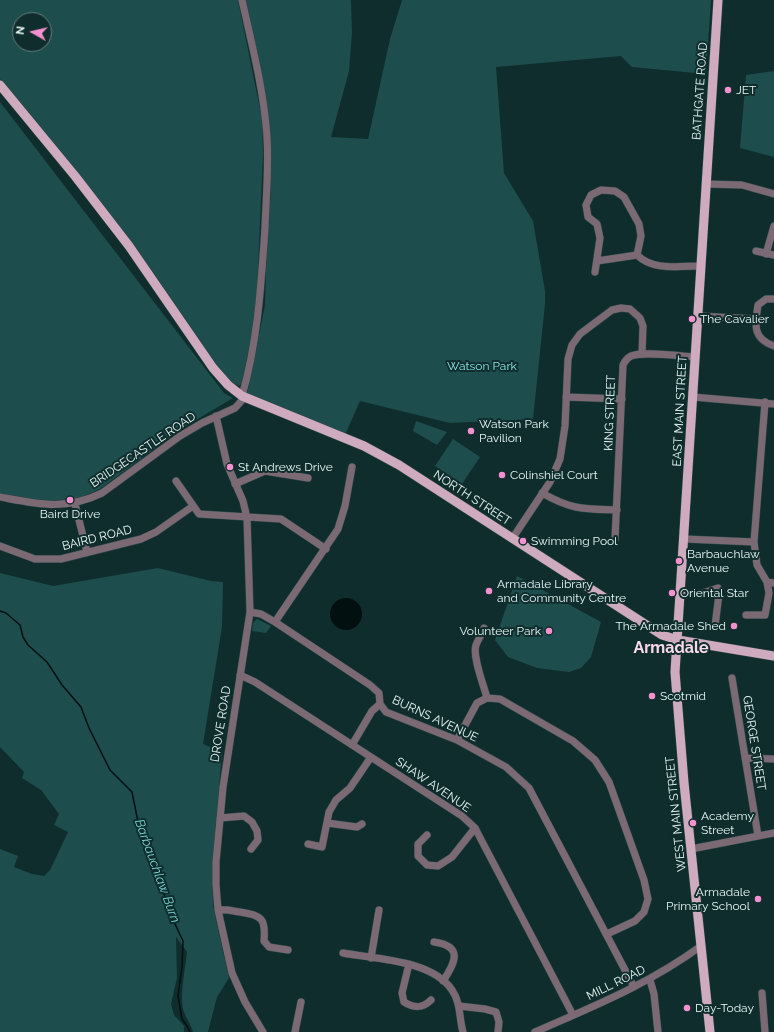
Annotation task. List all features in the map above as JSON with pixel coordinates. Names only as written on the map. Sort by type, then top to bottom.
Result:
[{"type":"main road","name":"BATHGATE ROAD","points":[[706,184],[718,0]]},
{"type":"main road","name":"NORTH STREET","points":[[0,85],[75,176],[129,246],[213,368],[228,385],[243,396],[364,446],[399,465],[656,631],[678,640],[774,656]]},
{"type":"main road","name":"EAST MAIN STREET","points":[[678,640],[706,184]]},
{"type":"main road","name":"WEST MAIN STREET","points":[[678,640],[675,672],[691,849],[710,1032]]},
{"type":"street","points":[[242,0],[265,116],[267,138],[267,180],[260,304],[256,335],[243,396]]},
{"type":"street","points":[[706,184],[742,185],[774,194]]},
{"type":"street","points":[[595,272],[600,238],[597,224],[588,217],[586,205],[591,196],[601,190],[615,191],[624,197],[639,224],[642,236],[637,255]]},
{"type":"street","points":[[766,254],[774,226]]},
{"type":"street","points":[[756,251],[774,255]]},
{"type":"street","points":[[637,255],[645,263],[658,266],[700,266]]},
{"type":"street","points":[[597,261],[637,255]]},
{"type":"street","points":[[774,299],[766,299],[758,305],[756,320],[756,332],[762,342],[774,346]]},
{"type":"street","points":[[512,539],[555,472],[562,450],[568,359],[572,345],[586,328],[612,310],[621,308],[630,309],[640,318],[643,326],[642,354]]},
{"type":"street","points":[[698,316],[756,320]]},
{"type":"street","name":"KING STREET","points":[[615,539],[623,365],[632,355],[642,354],[695,357]]},
{"type":"street","name":"BRIDGECASTLE ROAD","points":[[0,497],[43,506],[75,504],[89,500],[102,493],[180,436],[202,423],[235,408],[243,396]]},
{"type":"street","points":[[566,397],[622,399]]},
{"type":"street","points":[[692,397],[765,402],[774,404]]},
{"type":"street","points":[[746,615],[765,615],[771,583],[757,565],[754,542],[765,402]]},
{"type":"street","name":"DROVE ROAD","points":[[216,416],[227,464],[243,500],[247,518],[250,612],[224,780],[216,862],[218,910],[232,973],[244,1002],[263,1032]]},
{"type":"street","points":[[275,622],[326,549],[338,529],[345,506],[352,467]]},
{"type":"street","points":[[235,484],[265,471],[308,478]]},
{"type":"street","points":[[176,481],[199,514],[247,518],[271,517],[281,519],[326,549]]},
{"type":"street","points":[[542,493],[562,504],[572,507],[617,510]]},
{"type":"street","points":[[75,504],[87,552]]},
{"type":"street","name":"BAIRD ROAD","points":[[0,546],[35,559],[61,559],[141,539],[156,532],[193,506]]},
{"type":"street","points":[[685,539],[754,542]]},
{"type":"street","points":[[681,592],[700,594],[718,588],[720,594],[715,626]]},
{"type":"street","name":"BURNS AVENUE","points":[[250,612],[261,614],[275,622],[370,685],[379,693],[380,704],[386,712],[457,740],[506,768],[529,788],[634,988]]},
{"type":"street","points":[[484,628],[482,635],[475,646],[476,657],[487,698]]},
{"type":"street","name":"SHAW AVENUE","points":[[240,675],[255,682],[462,816],[475,828],[573,1015]]},
{"type":"street","name":"GEORGE STREET","points":[[732,678],[758,836]]},
{"type":"street","points":[[457,740],[477,703],[487,698],[500,699],[573,741],[595,760],[609,782],[644,880],[648,899],[644,912],[635,921],[607,934]]},
{"type":"street","points":[[352,745],[372,711],[380,704]]},
{"type":"street","points":[[308,844],[322,847],[329,812],[336,800],[350,788],[371,757]]},
{"type":"street","points":[[745,758],[774,759]]},
{"type":"street","points":[[220,818],[244,816],[252,822],[257,831],[258,840],[251,849]]},
{"type":"street","points":[[327,823],[357,827],[362,824]]},
{"type":"street","points":[[427,835],[418,844],[418,856],[427,865],[438,866],[452,857],[475,828]]},
{"type":"street","points":[[691,849],[774,833]]},
{"type":"street","points":[[218,910],[255,914],[261,919],[265,928],[264,941],[269,947],[288,950]]},
{"type":"street","points":[[371,958],[379,910]]},
{"type":"street","points":[[434,942],[445,943],[451,947],[455,955],[452,967],[443,981]]},
{"type":"street","name":"MILL ROAD","points":[[535,1032],[604,1003],[650,980],[701,946]]},
{"type":"street","points":[[343,953],[409,964],[426,970],[443,981],[452,991],[459,1006],[464,1032]]},
{"type":"street","points":[[409,964],[402,993],[404,1002],[410,1006],[419,1007],[426,1005],[431,1000]]},
{"type":"street","points":[[650,980],[654,994],[658,1032]]},
{"type":"street","points":[[762,993],[765,1032]]},
{"type":"street","points":[[295,1032],[301,1002]]},
{"type":"street","points":[[459,1006],[485,1009],[496,1012],[499,1022],[498,1032]]},
{"type":"green space","points":[[0,0],[238,0],[262,119],[263,154],[257,292],[252,333],[242,383],[239,386],[226,379],[124,233],[0,79]]},
{"type":"green space","name":"Watson Park","points":[[245,0],[351,0],[352,33],[349,71],[331,137],[368,139],[390,39],[402,0],[711,0],[706,74],[632,67],[621,56],[496,67],[504,173],[533,221],[545,291],[545,304],[533,419],[450,423],[360,401],[345,435],[247,394],[265,305],[267,234],[271,190],[270,138]]},
{"type":"green space","points":[[774,71],[774,157],[740,148],[746,75]]},
{"type":"green space","points":[[0,102],[224,393],[233,398],[181,429],[100,489],[75,500],[48,501],[0,494]]},
{"type":"green space","points":[[416,421],[447,432],[437,445],[413,431]]},
{"type":"green space","points":[[453,439],[480,457],[462,484],[435,466]]},
{"type":"green space","points":[[158,568],[211,581],[223,582],[222,627],[203,744],[222,752],[212,870],[213,906],[229,978],[217,997],[208,1032],[193,1032],[184,1012],[182,1002],[182,988],[187,952],[176,937],[177,978],[171,1004],[174,1015],[184,1026],[184,1032],[0,1032],[0,849],[18,856],[14,867],[32,874],[44,876],[50,870],[68,832],[54,825],[59,814],[41,790],[22,778],[24,772],[0,747],[0,573],[53,586]]},
{"type":"green space","name":"Volunteer Park","points":[[517,576],[601,622],[591,657],[581,668],[569,672],[537,668],[508,657],[495,640]]},
{"type":"green space","points":[[257,619],[271,626],[266,633],[252,631],[253,623]]},
{"type":"shaded area","points":[[346,598],[352,599],[359,605],[362,614],[361,620],[355,627],[346,630],[340,629],[333,623],[330,614],[331,608],[337,601]]},
{"type":"waterway","name":"Barbauchlaw Burn","points":[[0,611],[6,613],[20,625],[23,637],[28,645],[47,662],[62,685],[81,707],[89,728],[110,770],[132,792],[139,827],[161,883],[168,909],[183,941],[182,967],[178,996],[182,1019],[190,1032]]},
{"type":"place","name":"JET","points":[[728,90]]},
{"type":"place","name":"The Cavalier","points":[[692,319]]},
{"type":"place","name":"Watson Park Pavilion","points":[[471,431]]},
{"type":"place","name":"St Andrews Drive","points":[[230,467]]},
{"type":"place","name":"Colinshiel Court","points":[[502,475]]},
{"type":"place","name":"Baird Drive","points":[[70,500]]},
{"type":"place","name":"Swimming Pool","points":[[523,541]]},
{"type":"place","name":"Barbauchlaw Avenue","points":[[679,561]]},
{"type":"place","name":"Armadale Library and Community Centre","points":[[489,591]]},
{"type":"place","name":"Oriental Star","points":[[672,593]]},
{"type":"place","name":"The Armadale Shed","points":[[734,626]]},
{"type":"place","name":"Volunteer Park","points":[[549,631]]},
{"type":"place","name":"Scotmid","points":[[652,696]]},
{"type":"place","name":"Academy Street","points":[[693,823]]},
{"type":"place","name":"Armadale Primary School","points":[[758,899]]},
{"type":"place","name":"Day-Today","points":[[687,1008]]},
{"type":"district","name":"Armadale","points":[[671,648]]}]
